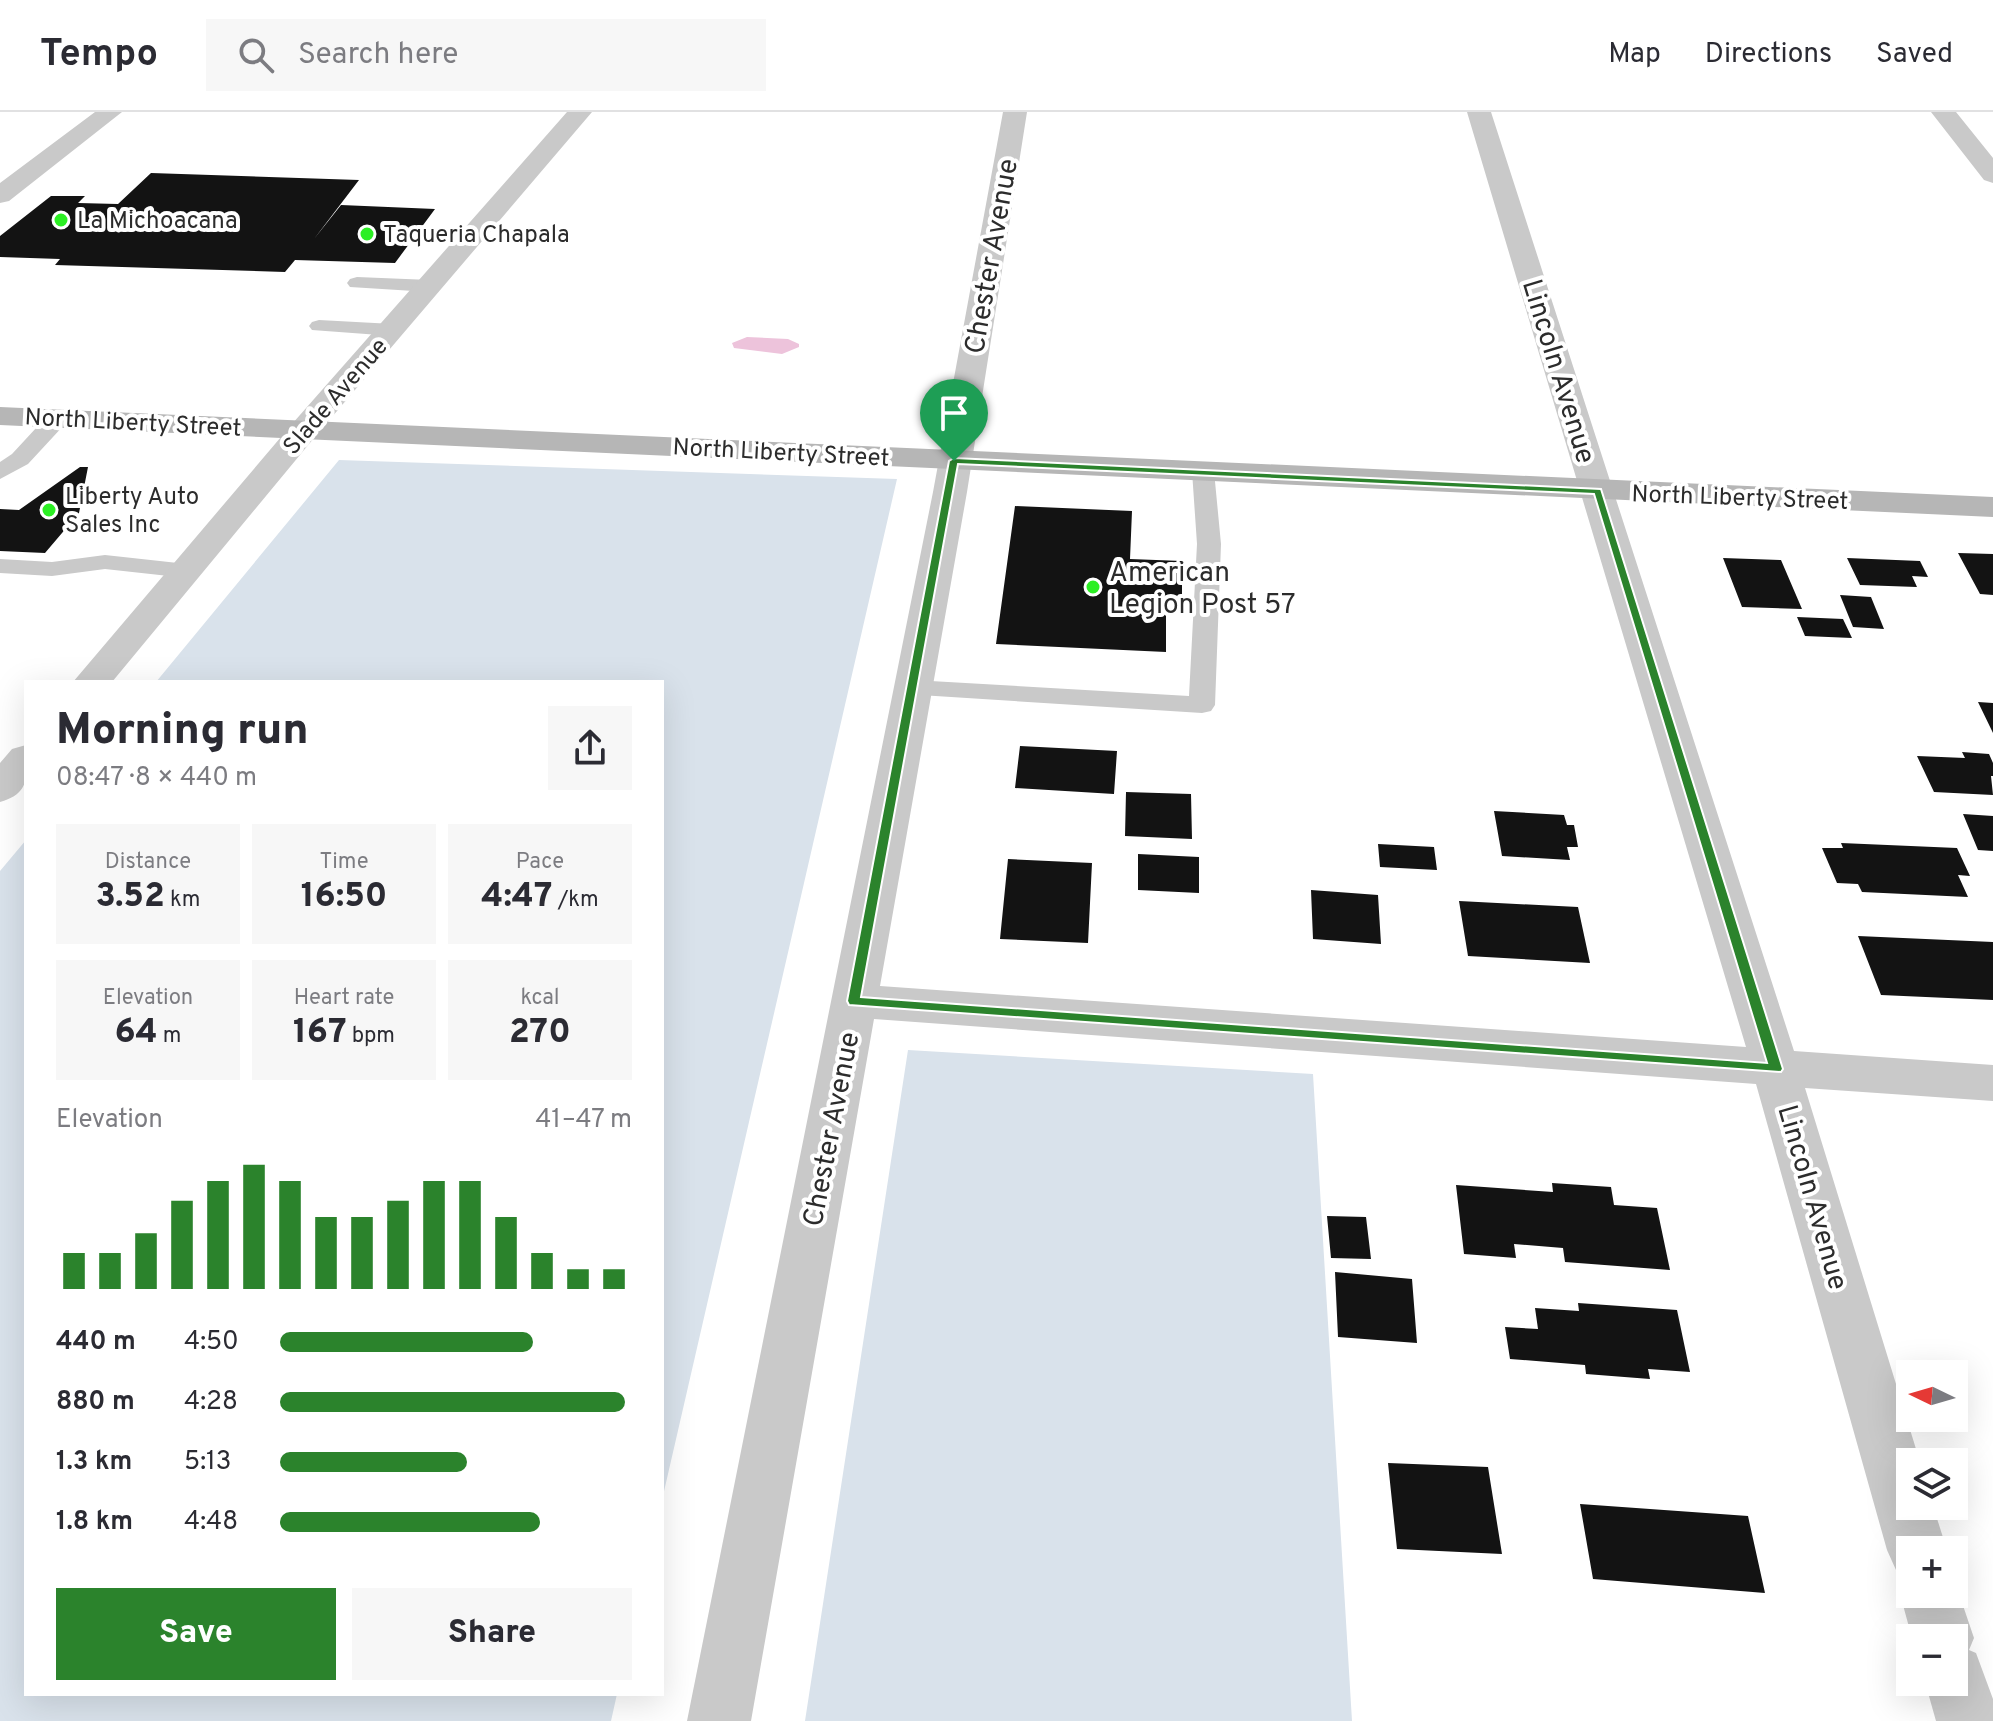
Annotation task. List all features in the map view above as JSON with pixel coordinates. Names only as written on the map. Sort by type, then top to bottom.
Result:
[{"type":"main road","name":"North Liberty Street","points":[[0,416],[1993,507]]},
{"type":"street","points":[[0,195],[110,112]]},
{"type":"street","name":"Slade Avenue","points":[[94,680],[303,431],[580,112]]},
{"type":"street","name":"Chester Avenue","points":[[719,1721],[913,688],[1015,112]]},
{"type":"street","name":"Lincoln Avenue","points":[[1479,112],[1776,1069],[1913,1536]]},
{"type":"street","points":[[1943,112],[1993,175]]},
{"type":"street","points":[[854,1001],[1993,1083]]},
{"type":"street","points":[[1960,1696],[1968,1721]]},
{"type":"lane","points":[[357,283],[430,286]]},
{"type":"lane","points":[[319,326],[393,330]]},
{"type":"lane","points":[[0,472],[20,459],[57,419]]},
{"type":"lane","points":[[913,688],[1202,705],[1209,544],[1203,471]]},
{"type":"lane","points":[[0,566],[52,569],[105,562],[187,571]]},
{"type":"shaded area","points":[[747,337],[788,339],[799,344],[799,347],[782,354],[734,348],[732,343]]},
{"type":"shaded area","points":[[339,460],[897,479],[664,1491],[664,680],[158,680]]},
{"type":"shaded area","points":[[24,842],[24,1696],[617,1696],[611,1721],[0,1721],[0,871]]},
{"type":"shaded area","points":[[908,1050],[1313,1074],[1352,1721],[805,1721]]},
{"type":"building","points":[[151,173],[359,180],[314,239],[341,205],[435,209],[395,263],[295,260],[285,272],[55,265],[60,259],[0,257],[0,236],[51,196],[85,196],[78,203],[118,204]]},
{"type":"building","name":"Liberty Auto Sales Inc","points":[[80,467],[88,467],[79,513],[45,553],[0,551],[0,509],[19,510]]},
{"type":"building","name":"American Legion Post 57","points":[[1015,506],[1132,511],[1130,559],[1182,561],[1182,613],[1166,612],[1166,652],[996,644]]},
{"type":"building","points":[[1958,553],[1993,554],[1993,595],[1980,594]]},
{"type":"building","points":[[1723,558],[1781,560],[1802,609],[1742,607]]},
{"type":"building","points":[[1847,558],[1920,561],[1928,577],[1912,576],[1917,587],[1860,585]]},
{"type":"building","points":[[1840,595],[1871,597],[1884,629],[1853,627]]},
{"type":"building","points":[[1797,617],[1843,619],[1852,638],[1805,636]]},
{"type":"building","points":[[1978,702],[1993,703],[1993,733]]},
{"type":"building","points":[[1020,746],[1117,751],[1114,794],[1015,788]]},
{"type":"building","points":[[1962,752],[1989,754],[1993,763],[1993,795],[1934,792],[1917,756],[1965,758]]},
{"type":"building","points":[[1126,792],[1191,794],[1192,839],[1125,836]]},
{"type":"building","points":[[1494,811],[1564,815],[1567,825],[1574,825],[1578,847],[1567,847],[1570,860],[1502,856]]},
{"type":"building","points":[[1963,814],[1993,816],[1993,851],[1978,850]]},
{"type":"building","points":[[1841,843],[1957,848],[1970,876],[1958,875],[1968,897],[1862,892],[1858,884],[1837,883],[1822,848],[1843,848]]},
{"type":"building","points":[[1378,844],[1434,847],[1437,870],[1380,867]]},
{"type":"building","points":[[1138,854],[1199,857],[1199,893],[1138,890]]},
{"type":"building","points":[[1008,859],[1092,863],[1088,943],[1000,939]]},
{"type":"building","points":[[1311,890],[1378,895],[1381,944],[1313,939]]},
{"type":"building","points":[[1459,901],[1578,907],[1590,963],[1468,956]]},
{"type":"building","points":[[1858,936],[1993,942],[1993,1000],[1881,995]]},
{"type":"building","points":[[1552,1183],[1611,1187],[1614,1205],[1657,1208],[1670,1270],[1565,1262],[1563,1248],[1514,1244],[1516,1258],[1464,1254],[1456,1185],[1553,1192]]},
{"type":"building","points":[[1327,1216],[1366,1217],[1371,1259],[1331,1258]]},
{"type":"building","points":[[1335,1272],[1412,1279],[1417,1343],[1338,1337]]},
{"type":"building","points":[[1578,1303],[1677,1310],[1690,1372],[1648,1369],[1650,1379],[1586,1374],[1585,1365],[1510,1359],[1505,1327],[1538,1329],[1535,1308],[1579,1311]]},
{"type":"building","points":[[1388,1463],[1488,1467],[1502,1554],[1397,1549]]},
{"type":"building","points":[[1580,1504],[1748,1516],[1765,1593],[1593,1579]]},
{"type":"place","name":"La Michoacana","points":[[61,220]]},
{"type":"place","name":"Taqueria Chapala","points":[[367,234]]},
{"type":"place","name":"Liberty Auto Sales Inc","points":[[49,510]]},
{"type":"place","name":"American Legion Post 57","points":[[1093,587]]},
{"type":"route","points":[[954,461],[1598,491],[1776,1069],[854,1001],[954,461]]}]
